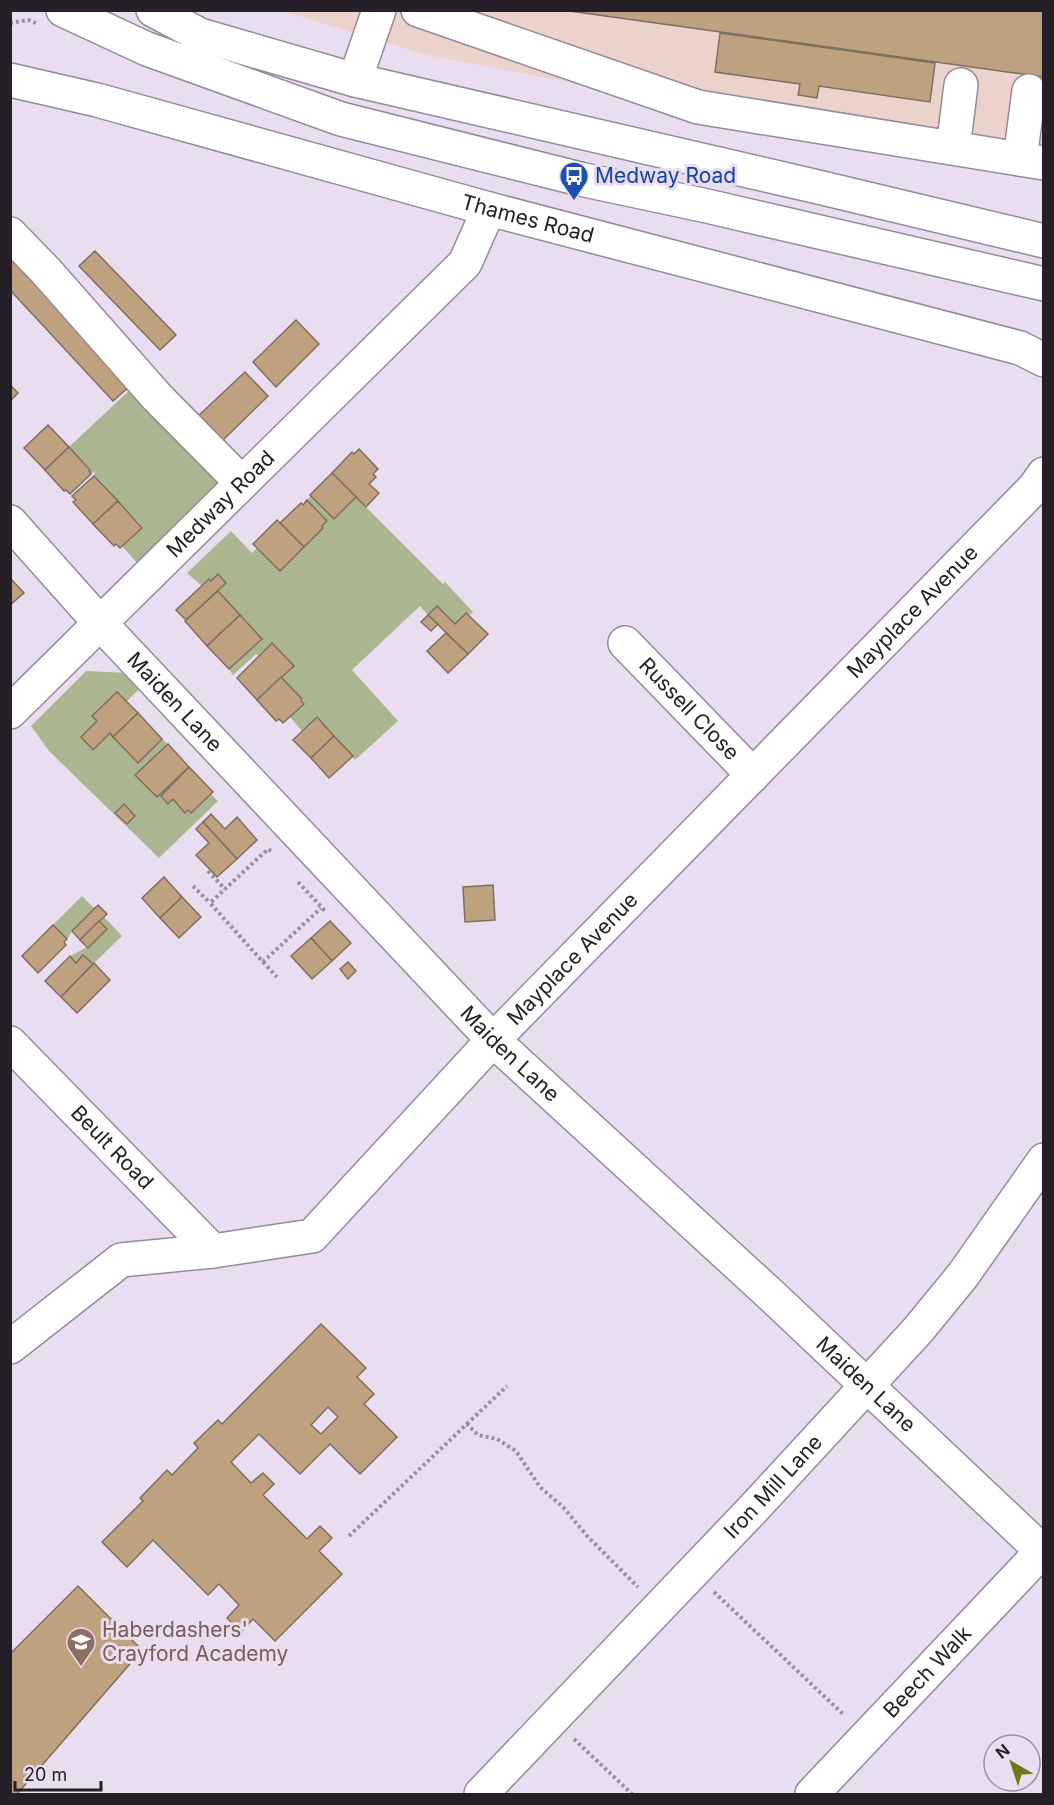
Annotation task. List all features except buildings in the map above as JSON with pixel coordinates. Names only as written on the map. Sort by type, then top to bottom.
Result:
[{"type":"street","points":[[63,10],[147,49],[341,119],[580,179],[1044,284]]},
{"type":"street","points":[[153,10],[200,35],[355,80],[1044,241]]},
{"type":"street","points":[[355,80],[378,10]]},
{"type":"street","points":[[418,10],[698,106],[1032,161],[1029,91]]},
{"type":"street","name":"Thames Road","points":[[10,80],[108,103],[489,208],[1020,348],[1044,360]]},
{"type":"street","points":[[954,148],[961,85]]},
{"type":"street","name":"Medway Road","points":[[10,712],[465,263],[489,208]]},
{"type":"street","points":[[10,234],[45,270],[157,397],[242,483]]},
{"type":"street","name":"Mayplace Avenue","points":[[10,1347],[121,1260],[213,1251],[312,1236],[493,1040],[1034,488],[1044,474]]},
{"type":"street","name":"Maiden Lane","points":[[10,522],[100,623],[493,1040],[1043,1551]]},
{"type":"street","name":"Russell Close","points":[[625,643],[753,775]]},
{"type":"street","name":"Beult Road","points":[[10,1043],[213,1251]]},
{"type":"street","name":"Iron Mill Lane","points":[[481,1794],[693,1572],[918,1330],[963,1275],[1044,1160]]},
{"type":"street","name":"Beech Walk","points":[[812,1794],[1043,1551]]},
{"type":"path","points":[[210,903],[268,849],[275,856]]},
{"type":"path","points":[[208,871],[225,889]]},
{"type":"path","points":[[263,962],[321,908],[295,878]]},
{"type":"path","points":[[194,886],[277,977]]},
{"type":"path","points":[[349,1536],[507,1386]]},
{"type":"path","points":[[467,1424],[478,1435],[497,1439],[516,1451],[540,1487],[563,1507],[588,1537],[659,1608]]},
{"type":"path","points":[[693,1572],[866,1736]]},
{"type":"path","points":[[554,1719],[632,1794]]},
{"type":"shaded area","points":[[283,11],[1043,11],[1043,174],[423,54]]},
{"type":"green space","points":[[134,386],[222,482],[139,565],[122,546],[141,528],[139,523],[97,480],[94,476],[95,471],[91,474],[90,469],[69,447]]},
{"type":"green space","points":[[311,496],[356,497],[473,612],[469,616],[466,613],[455,624],[428,615],[420,606],[352,670],[398,721],[355,760],[316,718],[302,731],[290,717],[304,704],[281,677],[293,666],[273,643],[261,653],[260,657],[256,654],[233,675],[229,669],[262,639],[218,591],[226,583],[218,574],[211,581],[208,579],[202,586],[187,573],[231,531],[252,553],[257,548],[280,571],[323,528],[322,526],[327,521],[307,500]]},
{"type":"green space","points":[[86,671],[128,673],[141,687],[126,702],[117,692],[97,721],[81,737],[93,750],[110,733],[138,762],[162,739],[168,744],[136,775],[157,797],[165,790],[166,792],[161,797],[168,804],[173,799],[185,812],[188,810],[191,813],[211,794],[218,801],[159,858],[49,751],[31,726]]},
{"type":"green space","points":[[82,896],[94,908],[98,905],[107,914],[104,917],[122,936],[93,964],[83,955],[76,963],[70,956],[87,947],[72,931],[67,939],[53,925]]},
{"type":"place","name":"Medway Road","points":[[574,202]]},
{"type":"place","name":"Haberdashers' Crayford Academy","points":[[81,1668]]}]
